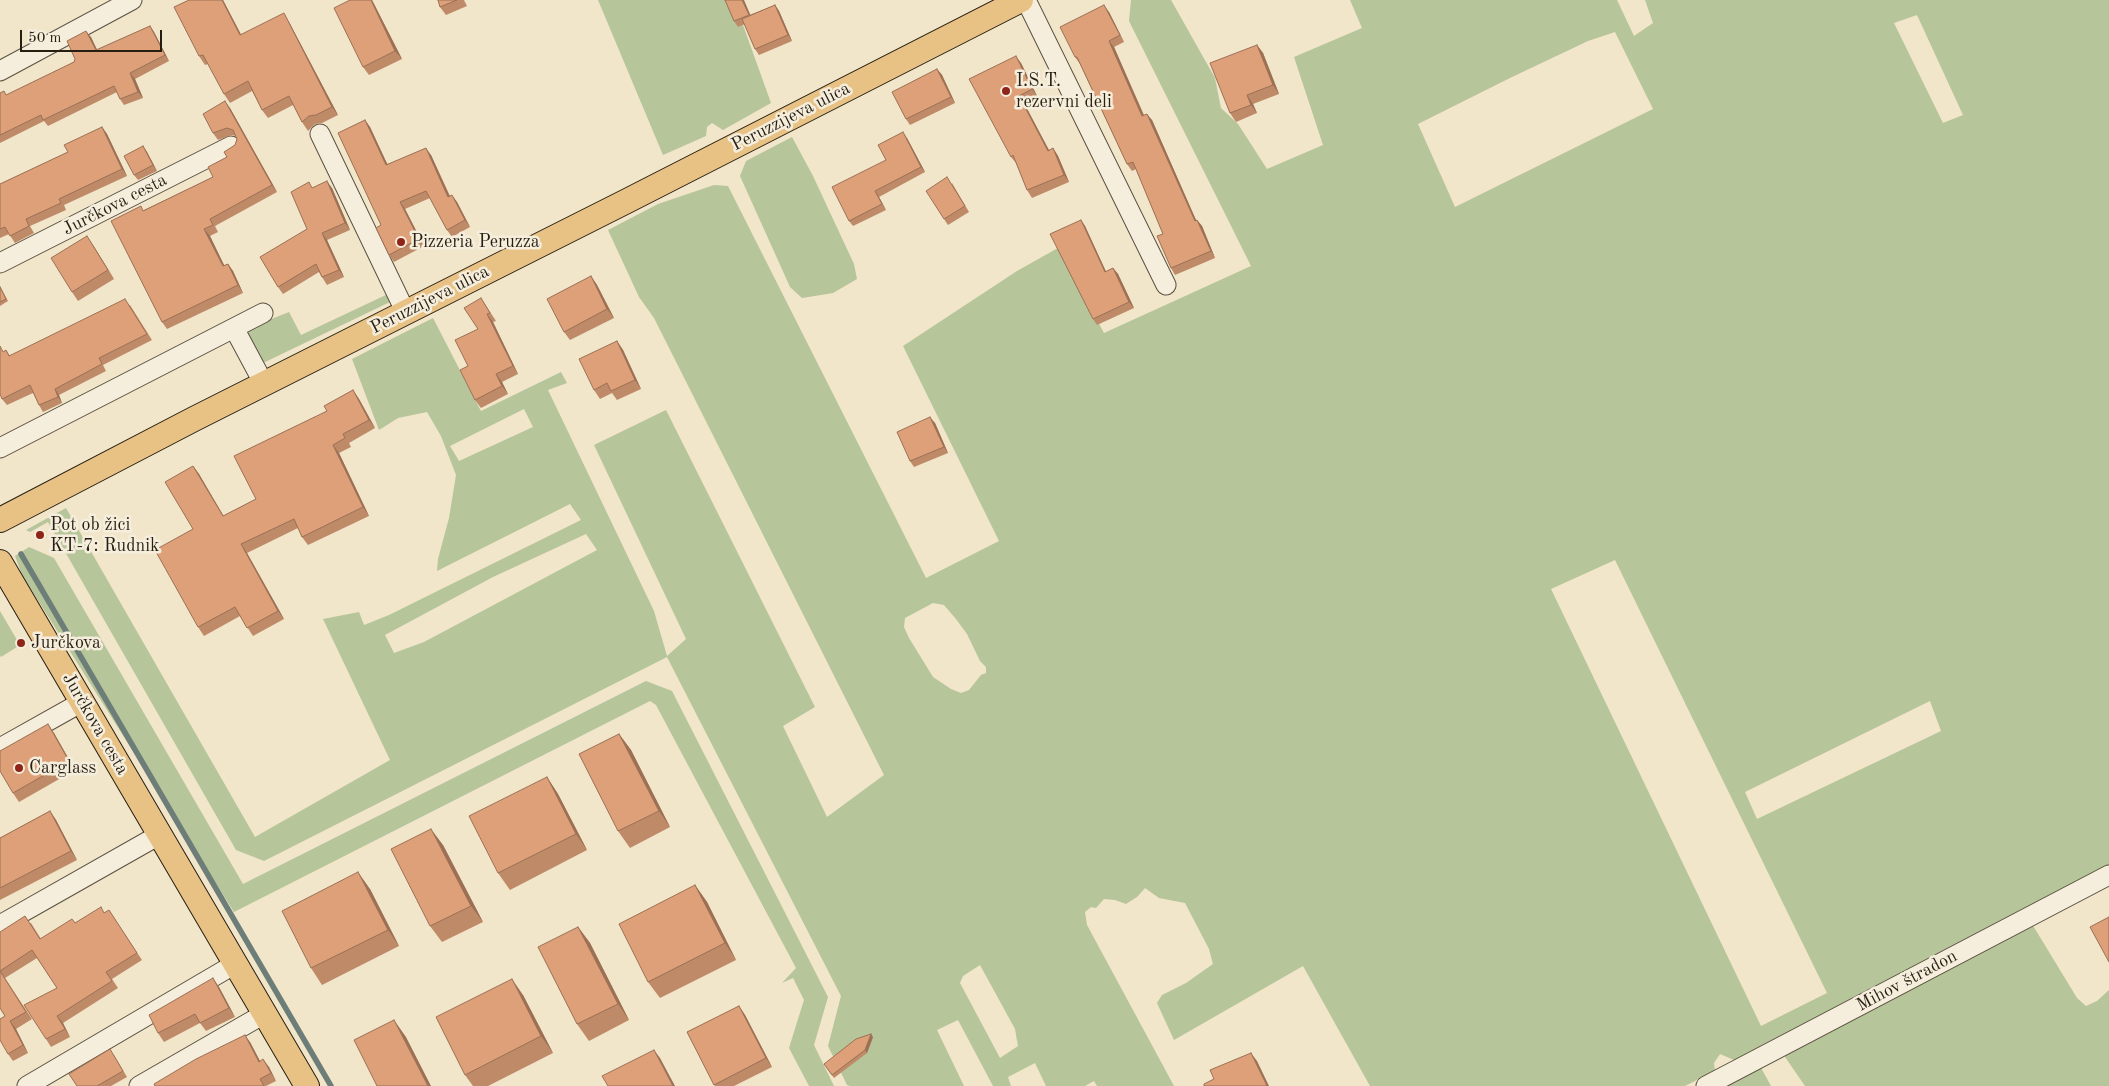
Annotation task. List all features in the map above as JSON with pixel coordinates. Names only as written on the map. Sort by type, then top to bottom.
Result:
[{"type":"main road","name":"Peruzzijeva ulica","points":[[0,520],[1018,1]]},
{"type":"main road","name":"Jurčkova cesta","points":[[0,562],[306,1086]]},
{"type":"street","points":[[0,71],[132,0]]},
{"type":"street","name":"Peruzzijeva ulica","points":[[1018,1],[1166,286]]},
{"type":"street","points":[[320,134],[406,312]]},
{"type":"street","name":"Jurčkova cesta","points":[[0,263],[231,146]]},
{"type":"street","points":[[0,448],[263,313]]},
{"type":"street","points":[[234,328],[264,384]]},
{"type":"street","points":[[0,748],[82,702]]},
{"type":"street","points":[[0,924],[159,835]]},
{"type":"street","name":"Mihov štradon","points":[[1706,1086],[2109,875]]},
{"type":"street","points":[[27,1086],[235,964]]},
{"type":"street","points":[[139,1086],[264,1014]]},
{"type":"green space","points":[[598,0],[734,0],[771,103],[723,130],[712,123],[707,127],[706,136],[663,155]]},
{"type":"green space","points":[[1131,0],[1171,0],[1215,78],[1221,108],[1238,124],[1267,169],[1323,145],[1294,57],[1362,28],[1350,0],[1617,0],[1634,36],[1653,23],[1645,0],[2109,0],[2109,868],[1734,1060],[1720,1054],[1714,1063],[1715,1071],[1685,1086],[1370,1086],[1303,966],[1174,1040],[1157,1003],[1162,995],[1186,983],[1213,964],[1209,949],[1185,903],[1159,898],[1145,888],[1137,897],[1126,904],[1104,899],[1096,908],[1091,907],[1085,912],[1087,925],[1174,1086],[1097,1086],[1094,1081],[1085,1086],[1046,1086],[1035,1063],[1008,1077],[1011,1086],[993,1086],[958,1020],[937,1030],[964,1086],[850,1086],[847,1085],[828,1046],[841,996],[667,657],[264,861],[236,850],[48,522],[30,532],[26,530],[66,508],[255,837],[390,760],[323,619],[359,612],[364,625],[389,615],[581,520],[570,504],[437,571],[456,475],[441,436],[427,412],[398,418],[379,430],[352,359],[433,318],[481,411],[561,372],[567,383],[548,390],[654,611],[667,656],[686,639],[594,445],[666,410],[815,707],[783,726],[827,817],[884,775],[654,318],[639,297],[608,230],[658,204],[714,185],[728,186],[926,578],[999,541],[903,346],[1017,271],[1058,248],[1104,333],[1251,266],[1129,21]],"holes":[[[1917,15],[1963,115],[1943,123],[1894,23]],[[1615,32],[1653,109],[1455,207],[1418,124],[1588,41]],[[524,409],[533,427],[459,461],[450,446]],[[586,534],[597,550],[424,642],[394,653],[385,635],[493,577]],[[1615,560],[1827,993],[1761,1026],[1551,589]],[[933,603],[944,605],[967,634],[980,661],[986,667],[986,673],[981,675],[969,690],[961,693],[951,689],[933,677],[904,627],[905,618]],[[1930,701],[1941,731],[1757,819],[1745,792]],[[980,965],[1015,1029],[1018,1046],[1000,1058],[960,983],[963,976]]]},
{"type":"green space","points":[[792,137],[813,176],[854,264],[857,279],[833,293],[802,298],[790,287],[740,176],[746,161]]},
{"type":"green space","points":[[388,294],[390,302],[263,363],[246,329],[289,312],[301,335]]},
{"type":"green space","points":[[29,547],[54,558],[243,884],[646,681],[672,691],[828,997],[814,1045],[834,1086],[809,1086],[789,1048],[804,1000],[793,978],[782,983],[796,968],[656,705],[650,701],[234,912],[22,575],[15,556]]},
{"type":"green space","points":[[0,611],[20,645],[1,657],[0,655]]},
{"type":"green space","points":[[2032,924],[2077,998],[2086,1006],[2097,1001],[2109,990],[2109,1086],[1805,1086],[1783,1054]]},
{"type":"green space","points":[[1760,1066],[1771,1086],[1720,1086]]},
{"type":"building","points":[[189,0],[222,0],[240,35],[284,13],[332,107],[316,115],[309,116],[302,122],[289,96],[262,110],[248,81],[224,94],[203,55],[199,56],[174,7]]},
{"type":"building","points":[[350,0],[371,0],[395,51],[363,67],[334,8]]},
{"type":"building","points":[[438,0],[457,0],[440,7]]},
{"type":"building","points":[[725,0],[742,0],[749,15],[734,21]]},
{"type":"building","points":[[775,5],[788,35],[755,49],[742,19]]},
{"type":"building","points":[[1104,5],[1120,35],[1109,41],[1142,116],[1147,114],[1195,221],[1197,220],[1211,251],[1171,268],[1157,236],[1163,234],[1133,162],[1127,164],[1077,57],[1075,57],[1060,27]]},
{"type":"building","points":[[150,26],[165,55],[130,73],[138,92],[120,99],[114,86],[43,120],[41,115],[0,135],[0,93],[4,91],[6,95],[74,62],[75,59],[67,41],[86,31],[96,50]]},
{"type":"building","points":[[1257,45],[1273,85],[1247,95],[1251,105],[1230,113],[1210,63]]},
{"type":"building","points":[[1016,56],[1032,89],[1019,96],[1048,151],[1053,148],[1064,175],[1027,190],[1013,155],[1011,157],[969,79]]},
{"type":"building","points":[[937,69],[951,97],[906,119],[892,92]]},
{"type":"building","points":[[225,101],[272,185],[210,219],[213,225],[204,229],[223,266],[228,264],[238,285],[162,322],[111,221],[141,206],[143,211],[213,177],[208,167],[227,157],[224,152],[235,145],[237,139],[233,130],[227,128],[213,133],[203,114]]},
{"type":"building","points":[[365,120],[386,165],[426,148],[448,197],[452,195],[465,220],[447,230],[426,191],[400,202],[419,239],[389,255],[376,228],[381,225],[338,133]]},
{"type":"building","points":[[102,127],[122,169],[59,199],[61,203],[26,219],[29,226],[10,236],[5,227],[0,229],[0,184],[68,152],[64,145]]},
{"type":"building","points":[[903,132],[921,167],[875,191],[882,204],[849,221],[832,187],[886,160],[878,145]]},
{"type":"building","points":[[143,146],[153,165],[134,175],[124,156]]},
{"type":"building","points":[[947,177],[965,206],[944,219],[926,191]]},
{"type":"building","points":[[327,181],[345,223],[322,233],[339,270],[322,277],[316,264],[278,287],[260,257],[307,229],[291,192],[309,182],[312,188]]},
{"type":"building","points":[[1081,220],[1105,272],[1113,268],[1129,302],[1093,319],[1050,234]]},
{"type":"building","points":[[87,236],[108,270],[72,292],[51,258]]},
{"type":"building","points":[[591,276],[607,309],[564,332],[547,299]]},
{"type":"building","points":[[0,287],[6,299],[0,302]]},
{"type":"building","points":[[481,298],[490,313],[487,314],[513,366],[496,374],[502,386],[475,400],[460,370],[468,366],[455,340],[478,329],[464,308]]},
{"type":"building","points":[[125,299],[147,334],[99,358],[102,364],[55,389],[58,397],[39,405],[30,385],[2,399],[0,394],[0,346],[3,352],[6,350],[9,356]]},
{"type":"building","points":[[617,341],[635,380],[611,391],[607,383],[594,390],[579,359]]},
{"type":"building","points":[[353,390],[369,420],[343,434],[345,438],[333,445],[363,507],[302,537],[294,519],[241,544],[278,611],[247,628],[235,607],[198,627],[155,550],[193,529],[165,482],[193,466],[223,516],[256,499],[234,456],[327,411],[324,406]]},
{"type":"building","points":[[930,417],[944,447],[910,461],[897,432]]},
{"type":"building","points":[[48,724],[69,761],[13,793],[0,771],[0,751]]},
{"type":"building","points":[[619,734],[659,811],[618,831],[579,754]]},
{"type":"building","points":[[547,777],[576,834],[498,873],[469,816]]},
{"type":"building","points":[[50,811],[71,851],[0,888],[0,838]]},
{"type":"building","points":[[431,829],[471,906],[430,926],[391,849]]},
{"type":"building","points":[[358,872],[388,930],[311,968],[282,911]]},
{"type":"building","points":[[695,885],[725,943],[648,982],[619,924]]},
{"type":"building","points":[[101,907],[104,913],[109,910],[137,953],[106,972],[112,981],[57,1016],[65,1029],[46,1039],[24,1005],[57,988],[32,950],[0,971],[0,932],[25,916],[40,939],[72,919],[75,923]]},
{"type":"building","points":[[2109,917],[2109,962],[2090,927]]},
{"type":"building","points":[[578,927],[618,1004],[577,1024],[538,947]]},
{"type":"building","points":[[0,971],[26,1012],[10,1021],[23,1045],[8,1054],[0,1040],[0,1019],[5,1016],[0,1008]]},
{"type":"building","points":[[213,978],[229,1008],[200,1023],[195,1014],[158,1033],[149,1015]]},
{"type":"building","points":[[512,979],[541,1036],[465,1075],[436,1017]]},
{"type":"building","points":[[739,1006],[766,1058],[714,1085],[687,1032]]},
{"type":"building","points":[[394,1020],[428,1086],[377,1086],[354,1040]]},
{"type":"building","points":[[871,1034],[865,1050],[832,1075],[824,1064],[856,1039]]},
{"type":"building","points":[[245,1035],[259,1062],[263,1059],[271,1073],[260,1079],[264,1086],[155,1086],[154,1084],[196,1059]]},
{"type":"building","points":[[110,1049],[123,1071],[97,1086],[77,1086],[69,1074]]},
{"type":"building","points":[[654,1050],[673,1086],[608,1086],[602,1076]]},
{"type":"building","points":[[1251,1053],[1267,1086],[1204,1086],[1204,1084],[1214,1079],[1210,1070]]},
{"type":"waterway","points":[[21,554],[331,1086]]},
{"type":"place","name":"I.S.T. rezervni deli","points":[[1006,91]]},
{"type":"place","name":"Pizzeria Peruzza","points":[[401,242]]},
{"type":"place","name":"Pot ob žici KT-7: Rudnik","points":[[40,535]]},
{"type":"place","name":"Jurčkova","points":[[21,643]]},
{"type":"place","name":"Carglass","points":[[19,768]]}]
